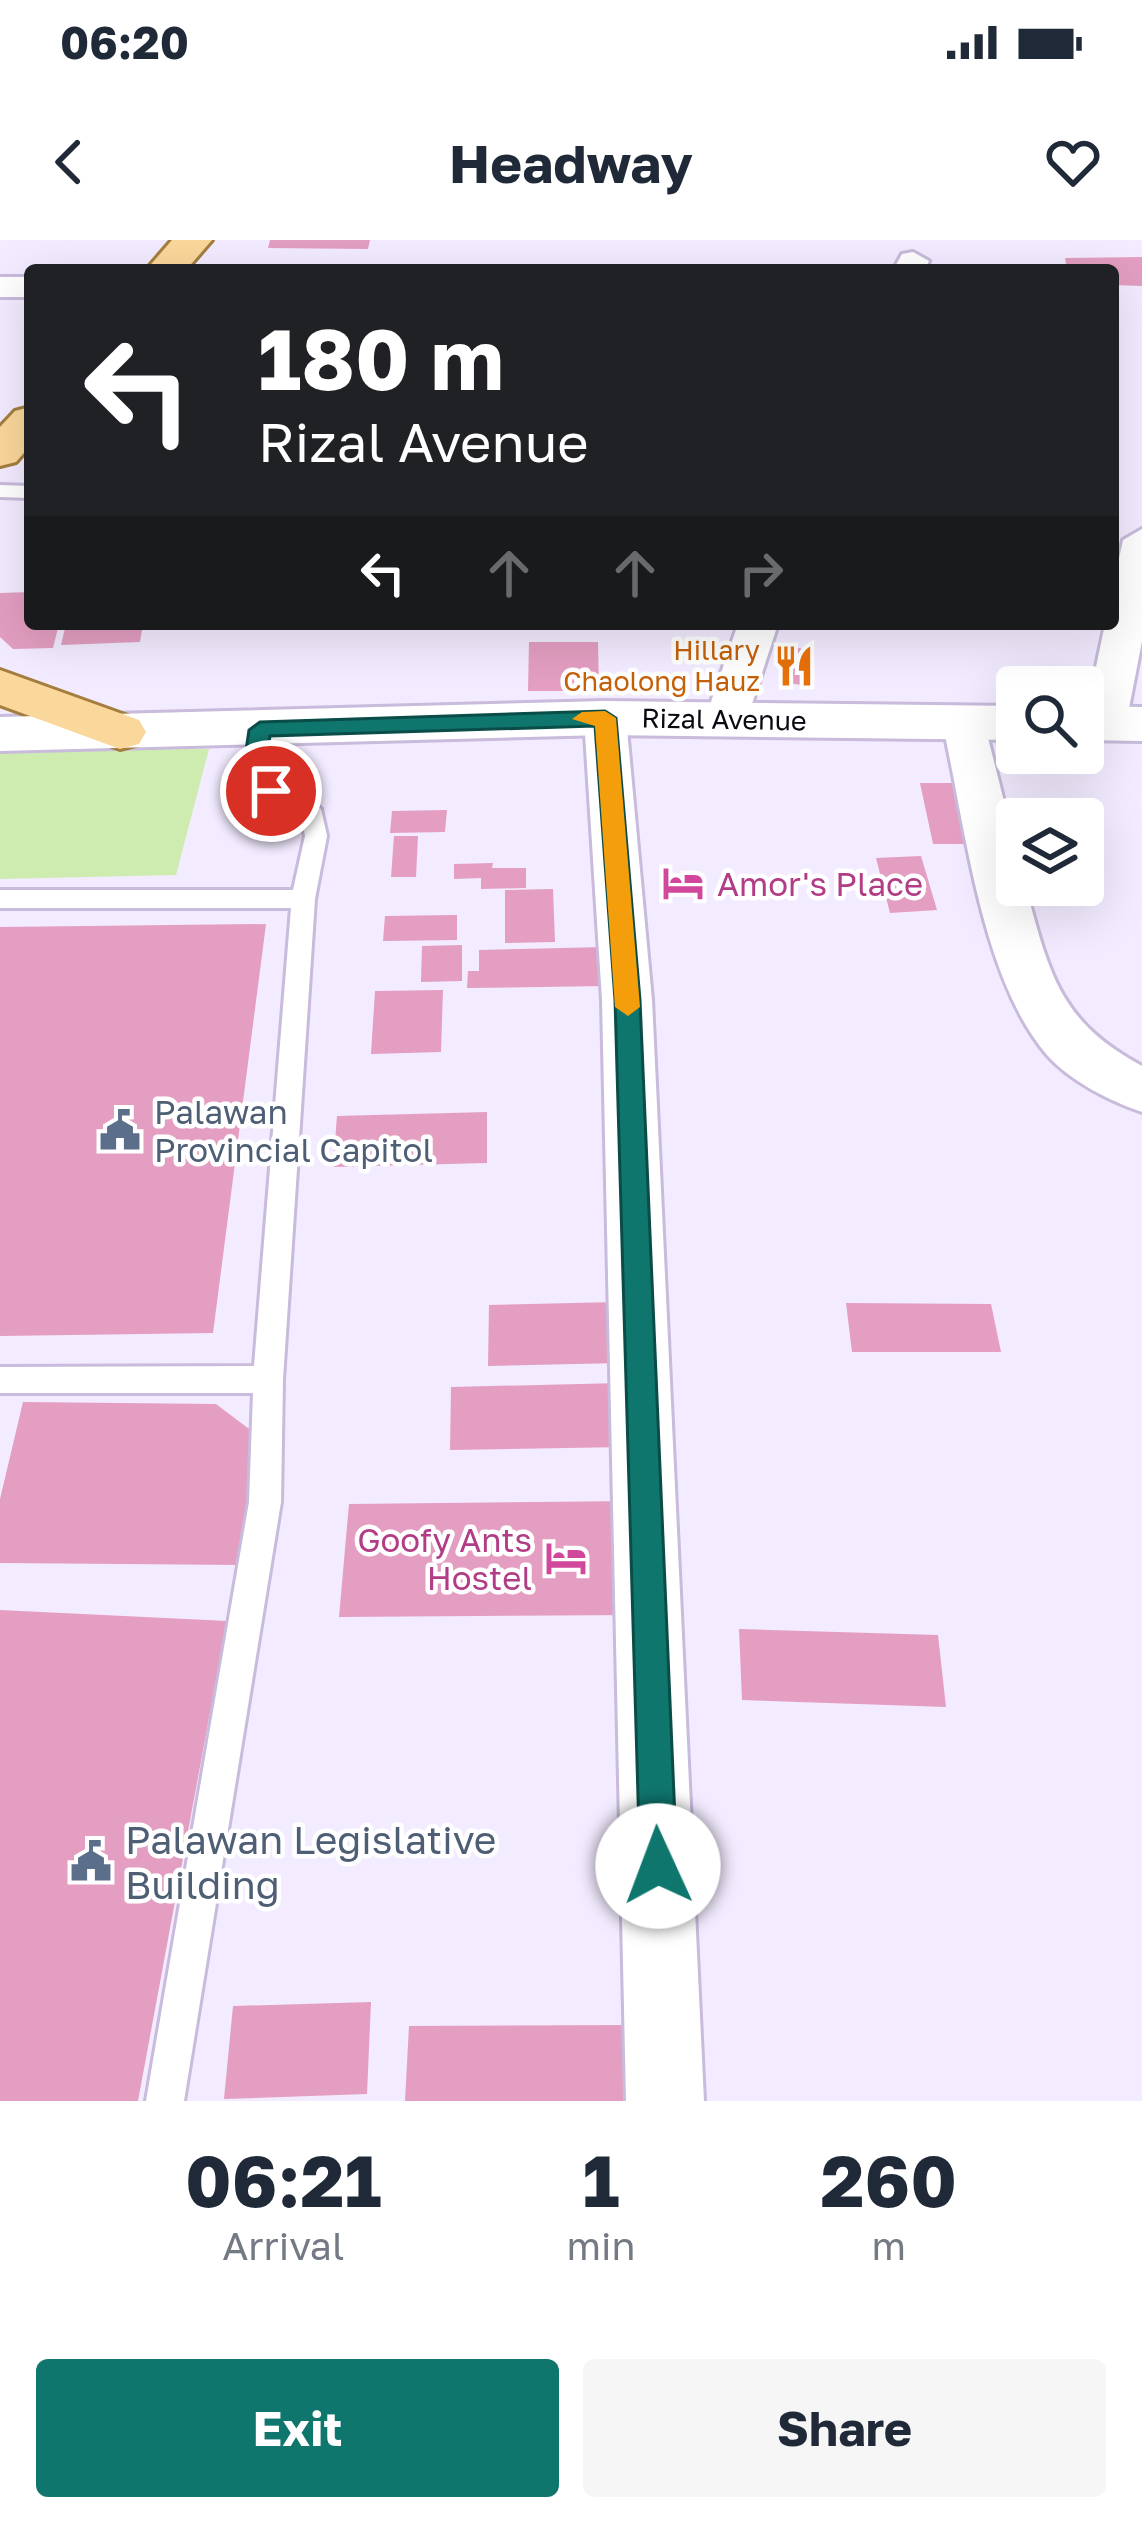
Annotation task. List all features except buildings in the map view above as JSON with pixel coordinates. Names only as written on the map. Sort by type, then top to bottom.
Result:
[{"type":"main road","points":[[171,264],[193,240]]},
{"type":"main road","points":[[0,686],[120,732]]},
{"type":"street","points":[[1110,724],[1142,540]]},
{"type":"street","points":[[726,719],[756,630]]},
{"type":"street","points":[[605,718],[627,1000],[665,2101]]},
{"type":"street","name":"Rizal Avenue","points":[[0,734],[605,718],[996,723]]},
{"type":"street","points":[[963,722],[1019,943],[1042,1006],[1064,1039],[1142,1091]]},
{"type":"lane","points":[[165,2101],[265,1502],[268,1379],[303,899],[316,823],[303,808],[271,791],[260,772],[260,730]]},
{"type":"lane","points":[[0,898],[303,899]]},
{"type":"lane","points":[[0,1380],[268,1379]]},
{"type":"green space","points":[[209,749],[176,875],[0,879],[0,750]]},
{"type":"slow traffic","points":[[582,719],[605,718],[628,1007]]},
{"type":"place","name":"Hillary Chaolong Hauz","points":[[794,666]]},
{"type":"place","name":"Amor's Place","points":[[683,883]]},
{"type":"place","name":"Palawan Provincial Capitol","points":[[120,1130]]},
{"type":"place","name":"Goofy Ants Hostel","points":[[566,1558]]},
{"type":"place","name":"Palawan Legislative Building","points":[[91,1861]]},
{"type":"route","points":[[271,791],[256,757],[260,730],[605,718],[627,1000],[658,1866]]}]
